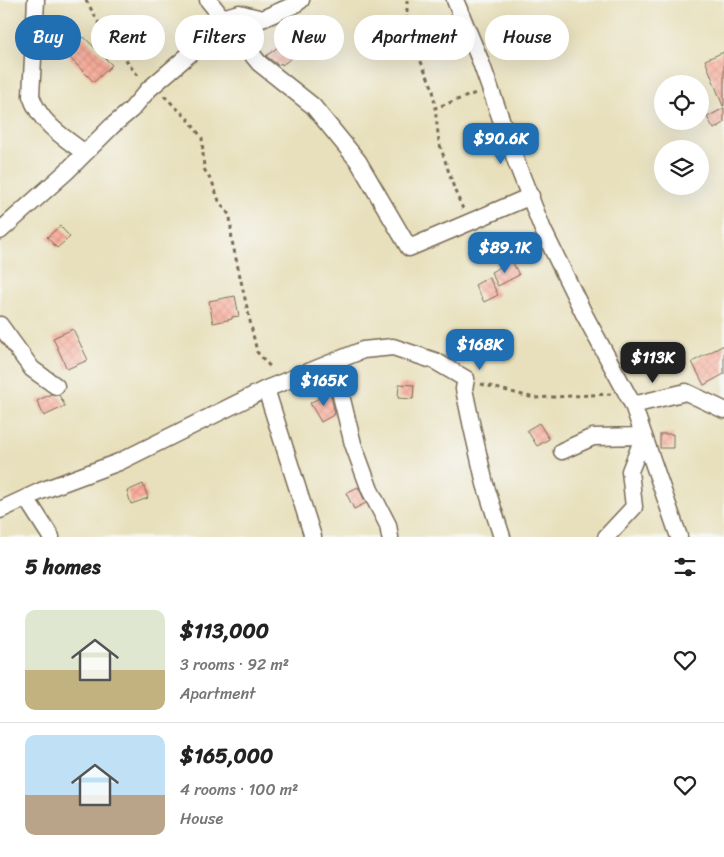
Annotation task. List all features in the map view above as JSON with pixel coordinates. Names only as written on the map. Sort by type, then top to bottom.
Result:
[{"type":"street","points":[[36,0],[31,96],[34,106],[54,130],[86,153]]},
{"type":"street","points":[[208,0],[220,15]]},
{"type":"street","points":[[264,18],[301,0]]},
{"type":"street","points":[[455,0],[543,230],[584,314],[630,399],[679,537]]},
{"type":"street","points":[[230,15],[239,12],[249,15]]},
{"type":"street","points":[[0,231],[86,153],[150,89],[183,60]]},
{"type":"street","points":[[257,60],[312,106],[358,162],[409,248],[531,196]]},
{"type":"street","points":[[0,325],[32,369],[56,386]]},
{"type":"street","points":[[0,510],[56,484],[120,462],[266,389],[363,350],[394,347],[435,361],[466,379],[464,389],[472,427],[485,484],[502,537]]},
{"type":"street","points":[[333,363],[353,444],[370,490],[388,525],[390,537]]},
{"type":"street","points":[[266,389],[313,537]]},
{"type":"street","points":[[630,399],[686,392],[724,410]]},
{"type":"street","points":[[562,451],[593,437],[644,436]]},
{"type":"street","points":[[606,537],[634,507],[630,471],[644,436]]},
{"type":"street","points":[[26,498],[51,537]]},
{"type":"path","points":[[86,0],[104,32],[116,44],[130,66],[150,89],[159,91],[188,119],[202,138],[204,169],[213,184],[219,201],[230,216],[232,241],[257,352],[268,367],[289,380]]},
{"type":"path","points":[[407,0],[407,30],[433,89],[439,142],[455,191],[485,263]]},
{"type":"path","points":[[435,108],[490,88]]},
{"type":"path","points":[[466,379],[534,398],[630,399]]},
{"type":"building","points":[[84,37],[91,44],[91,60],[107,60],[112,65],[94,82],[72,60],[81,60],[81,40]]},
{"type":"building","points":[[274,50],[274,60],[289,60],[282,65],[281,63],[278,65],[266,56]]},
{"type":"building","points":[[724,52],[724,106],[723,106],[705,60]]},
{"type":"building","points":[[724,108],[724,123],[714,129],[709,120],[709,116]]},
{"type":"building","points":[[60,226],[70,237],[57,248],[47,237]]},
{"type":"building","points":[[512,261],[519,275],[498,286],[491,272]]},
{"type":"building","points":[[489,277],[498,295],[484,302],[475,285]]},
{"type":"building","points":[[235,296],[239,316],[213,323],[209,301]]},
{"type":"building","points":[[73,329],[88,360],[67,369],[53,338]]},
{"type":"building","points":[[724,345],[724,374],[704,385],[692,362]]},
{"type":"building","points":[[399,384],[414,385],[413,399],[398,398]]},
{"type":"building","points":[[330,392],[335,414],[321,422],[310,403]]},
{"type":"building","points":[[51,394],[59,395],[65,406],[44,416],[37,401]]},
{"type":"building","points":[[539,423],[549,439],[537,446],[527,430]]},
{"type":"building","points":[[660,434],[673,434],[673,448],[660,448]]},
{"type":"building","points":[[143,484],[148,498],[131,504],[127,491]]},
{"type":"building","points":[[358,487],[366,503],[354,509],[346,493]]}]
